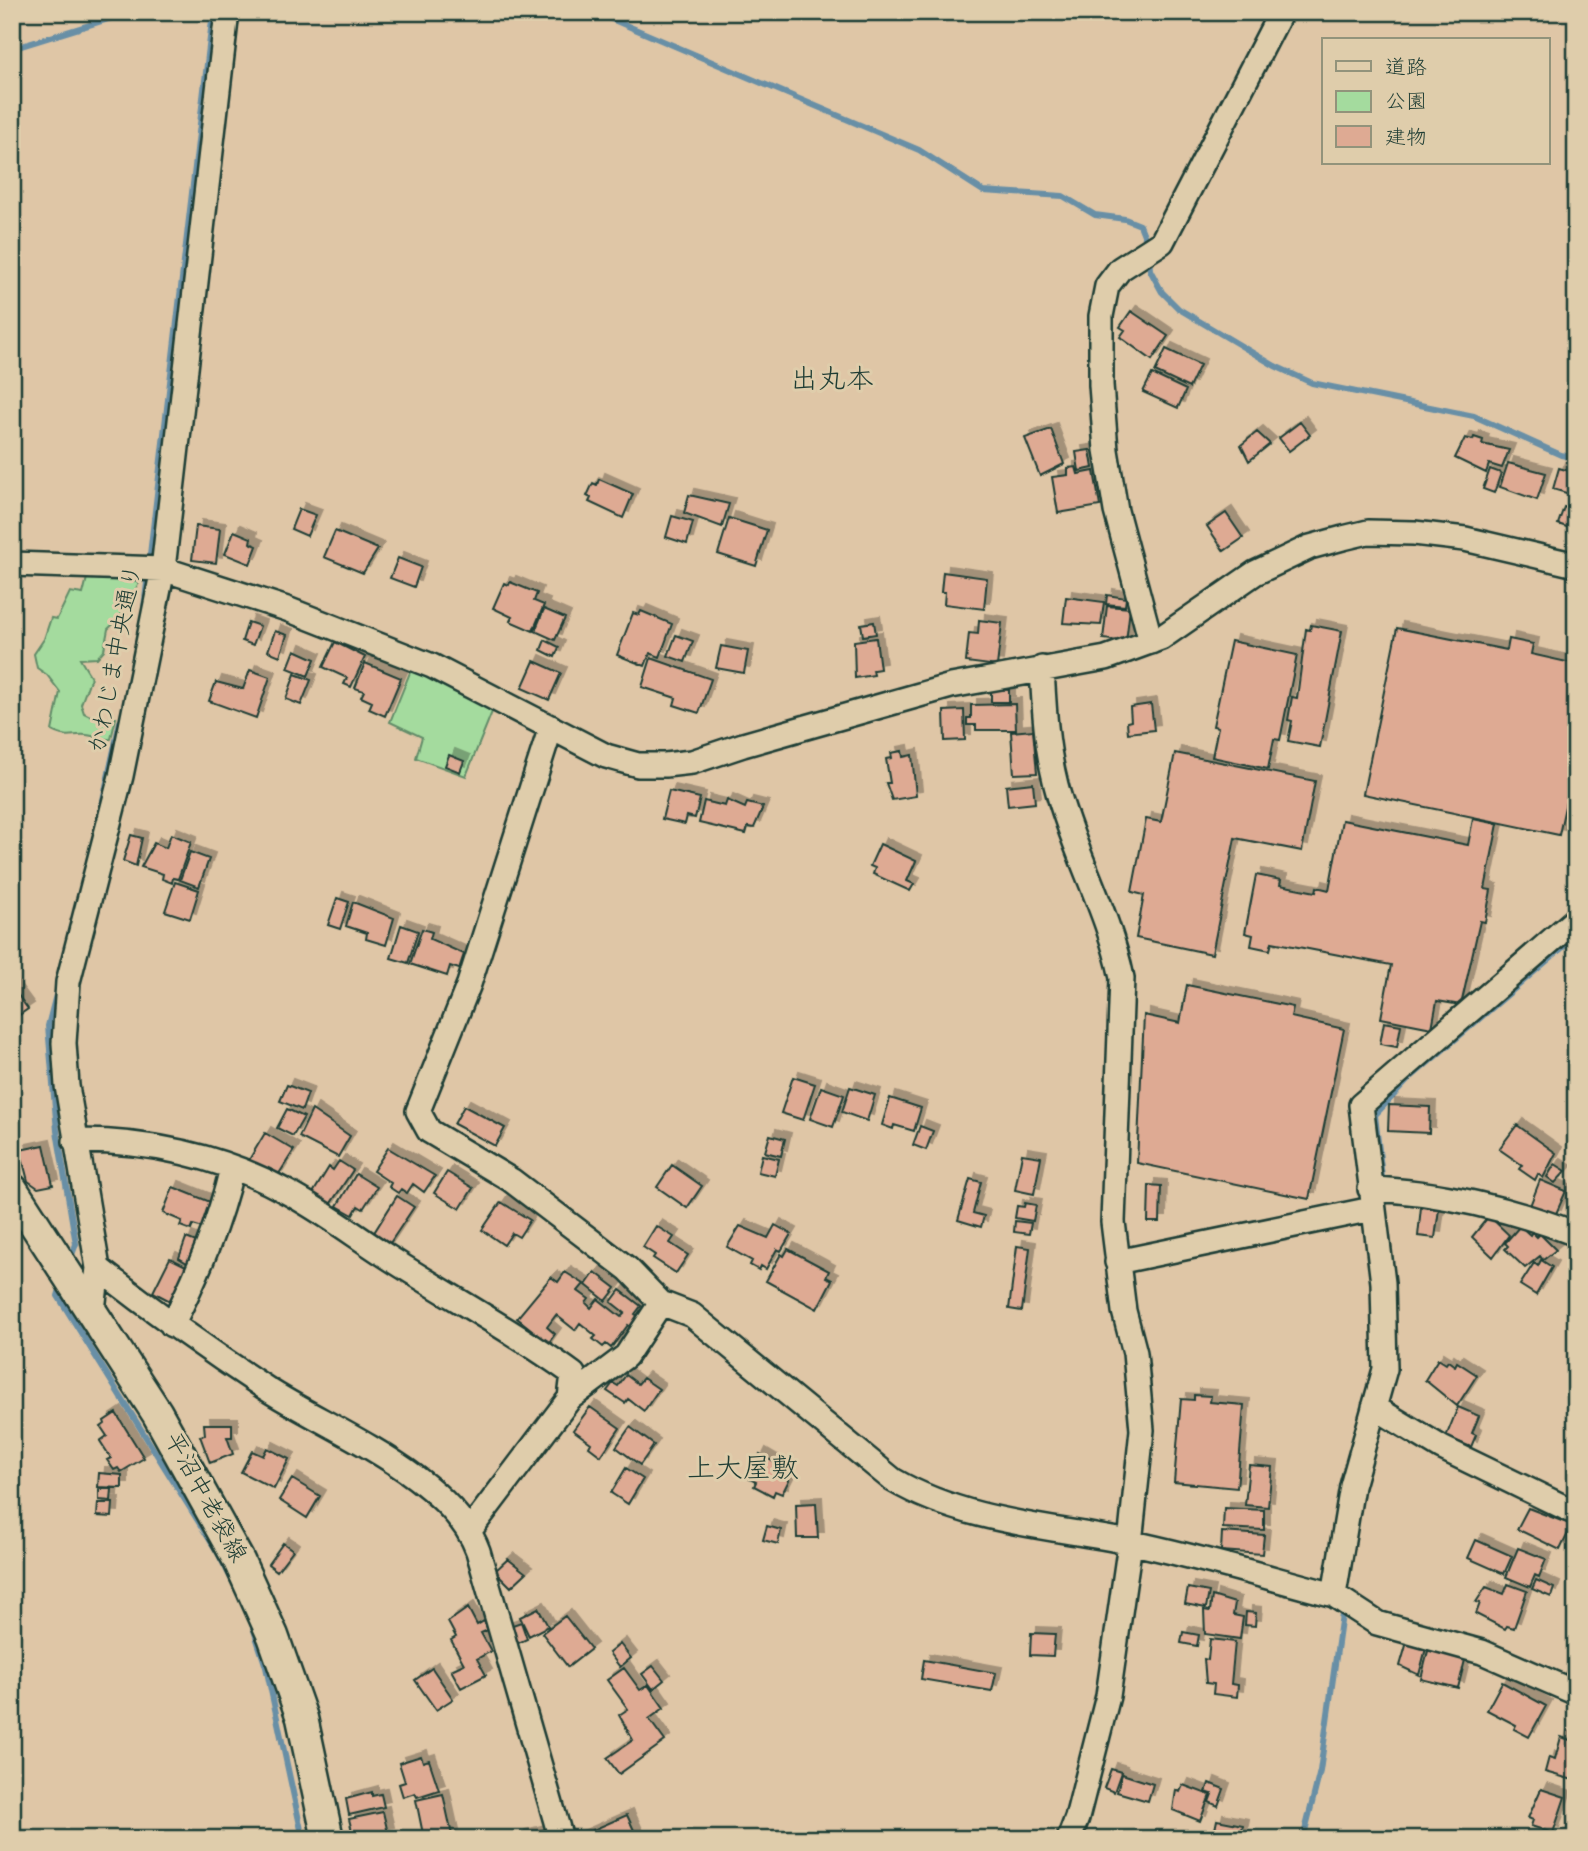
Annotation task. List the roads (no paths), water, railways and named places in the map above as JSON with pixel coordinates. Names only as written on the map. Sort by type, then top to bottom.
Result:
[{"type":"main road","name":"平沼中老袋線","points":[[12,1189],[93,1310],[157,1413],[251,1586],[273,1636],[302,1718],[328,1839]]},
{"type":"street","name":"かわじま中央通り","points":[[93,1310],[98,1268],[75,1141],[64,1043],[68,982],[121,776],[163,569],[227,12]]},
{"type":"street","points":[[1151,642],[1116,510],[1107,450],[1101,385],[1101,316],[1107,286],[1120,269],[1162,242],[1281,12]]},
{"type":"street","points":[[12,564],[163,569],[286,609],[432,666],[606,756],[638,765],[692,762],[895,700],[1042,668],[1106,658],[1151,642],[1255,573],[1310,547],[1368,532],[1414,533],[1465,539],[1576,565]]},
{"type":"street","points":[[1042,668],[1045,724],[1056,786],[1114,942],[1122,978],[1113,1222],[1124,1311],[1135,1353],[1142,1430],[1130,1543],[1108,1696],[1088,1778],[1069,1839]]},
{"type":"street","points":[[551,727],[469,984],[418,1111],[429,1131],[521,1187],[628,1269],[661,1303],[692,1315],[894,1480],[927,1499],[980,1515],[1130,1543],[1334,1595],[1377,1623],[1482,1652],[1576,1693]]},
{"type":"street","points":[[1334,1595],[1352,1486],[1385,1369],[1383,1283],[1361,1105],[1576,919]]},
{"type":"street","points":[[75,1141],[155,1147],[232,1167],[284,1190],[531,1343],[573,1374],[570,1398]]},
{"type":"street","points":[[172,1325],[203,1264],[223,1209],[232,1167]]},
{"type":"street","points":[[1117,1262],[1401,1190],[1443,1197],[1576,1234]]},
{"type":"street","points":[[98,1268],[172,1325],[270,1391],[400,1467],[441,1496],[470,1530],[561,1839]]},
{"type":"street","points":[[470,1530],[570,1398],[626,1356],[661,1303]]},
{"type":"street","points":[[1374,1407],[1442,1448],[1576,1513]]},
{"type":"waterway","points":[[12,49],[131,12]]},
{"type":"waterway","points":[[149,563],[213,12]]},
{"type":"waterway","points":[[595,12],[919,150],[983,191],[1063,196],[1095,215],[1125,219],[1140,225],[1148,245]]},
{"type":"waterway","points":[[1149,256],[1150,270],[1162,292],[1179,309],[1275,366],[1312,383],[1474,416],[1561,455],[1576,458]]},
{"type":"waterway","points":[[144,608],[148,574]]},
{"type":"waterway","points":[[100,814],[120,722]]},
{"type":"waterway","points":[[1383,1186],[1375,1115],[1409,1079],[1576,936]]},
{"type":"waterway","points":[[58,987],[48,1026],[57,1131],[76,1244],[70,1260]]},
{"type":"waterway","points":[[62,1283],[58,1296],[218,1553],[233,1582]]},
{"type":"waterway","points":[[1303,1839],[1320,1771],[1343,1607]]},
{"type":"waterway","points":[[252,1624],[266,1667],[303,1839]]},
{"type":"district","name":"出丸本","points":[[832,381]]},
{"type":"district","name":"上大屋敷","points":[[743,1470]]}]
